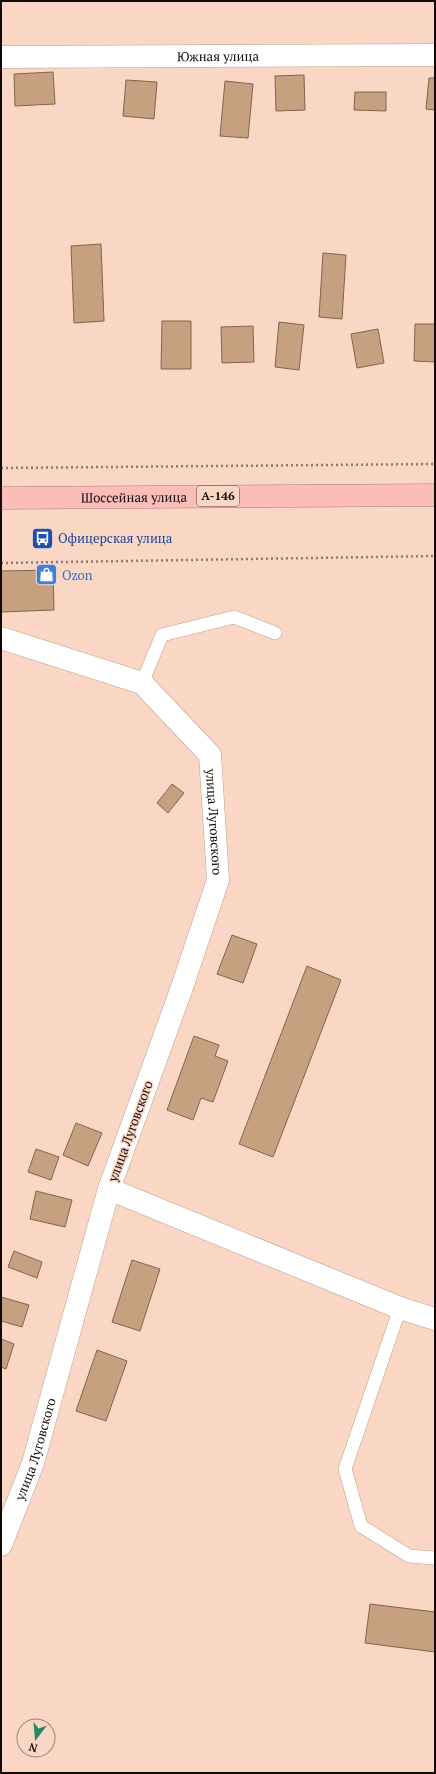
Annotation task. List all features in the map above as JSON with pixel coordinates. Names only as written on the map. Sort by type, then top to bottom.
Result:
[{"type":"highway","name":"Шоссейная улица","points":[[1,498],[435,495]]},
{"type":"street","name":"Южная улица","points":[[1,58],[435,55]]},
{"type":"street","name":"улица Луговского","points":[[1,638],[142,683],[210,755],[218,880],[181,990],[109,1189],[33,1463],[1,1545]]},
{"type":"street","name":"улица Луговского","points":[[109,1189],[400,1308],[435,1319]]},
{"type":"lane","points":[[142,683],[162,635],[234,617],[275,633]]},
{"type":"lane","points":[[400,1308],[345,1469],[361,1526],[409,1556],[435,1558]]},
{"type":"path","points":[[1,468],[435,464]]},
{"type":"path","points":[[1,563],[435,556]]},
{"type":"building","points":[[53,72],[55,104],[15,106],[14,74]]},
{"type":"building","points":[[304,75],[305,110],[276,111],[275,76]]},
{"type":"building","points":[[429,78],[435,78],[435,110],[426,109]]},
{"type":"building","points":[[126,80],[157,82],[154,119],[123,116]]},
{"type":"building","points":[[225,81],[253,84],[248,138],[220,136]]},
{"type":"building","points":[[355,92],[386,92],[386,111],[354,110]]},
{"type":"building","points":[[101,244],[104,321],[74,323],[71,246]]},
{"type":"building","points":[[323,253],[346,255],[342,319],[319,317]]},
{"type":"building","points":[[162,321],[191,321],[191,369],[161,369]]},
{"type":"building","points":[[279,322],[304,325],[299,370],[275,367]]},
{"type":"building","points":[[415,324],[435,324],[435,362],[414,361]]},
{"type":"building","points":[[253,326],[254,362],[222,363],[221,327]]},
{"type":"building","points":[[378,329],[384,363],[357,368],[351,334]]},
{"type":"building","points":[[53,570],[54,610],[1,612],[1,571]]},
{"type":"building","points":[[172,784],[184,793],[168,813],[157,803]]},
{"type":"building","points":[[232,935],[257,944],[243,983],[217,974]]},
{"type":"building","points":[[307,966],[341,980],[273,1157],[239,1144]]},
{"type":"building","points":[[194,1036],[219,1045],[215,1056],[228,1061],[213,1102],[201,1098],[193,1120],[167,1110]]},
{"type":"building","points":[[76,1123],[102,1133],[88,1166],[63,1155]]},
{"type":"building","points":[[36,1149],[59,1157],[51,1180],[28,1172]]},
{"type":"building","points":[[36,1191],[72,1200],[65,1227],[30,1219]]},
{"type":"building","points":[[14,1251],[42,1262],[37,1278],[8,1267]]},
{"type":"building","points":[[132,1260],[160,1269],[140,1331],[112,1322]]},
{"type":"building","points":[[1,1297],[29,1305],[22,1327],[1,1321]]},
{"type":"building","points":[[1,1339],[14,1344],[6,1369],[1,1367]]},
{"type":"building","points":[[97,1350],[127,1361],[106,1421],[76,1411]]},
{"type":"building","points":[[370,1604],[435,1612],[435,1652],[365,1643]]},
{"type":"place","name":"Офицерская улица","points":[[42,538]]},
{"type":"place","name":"Ozon","points":[[47,575]]}]
